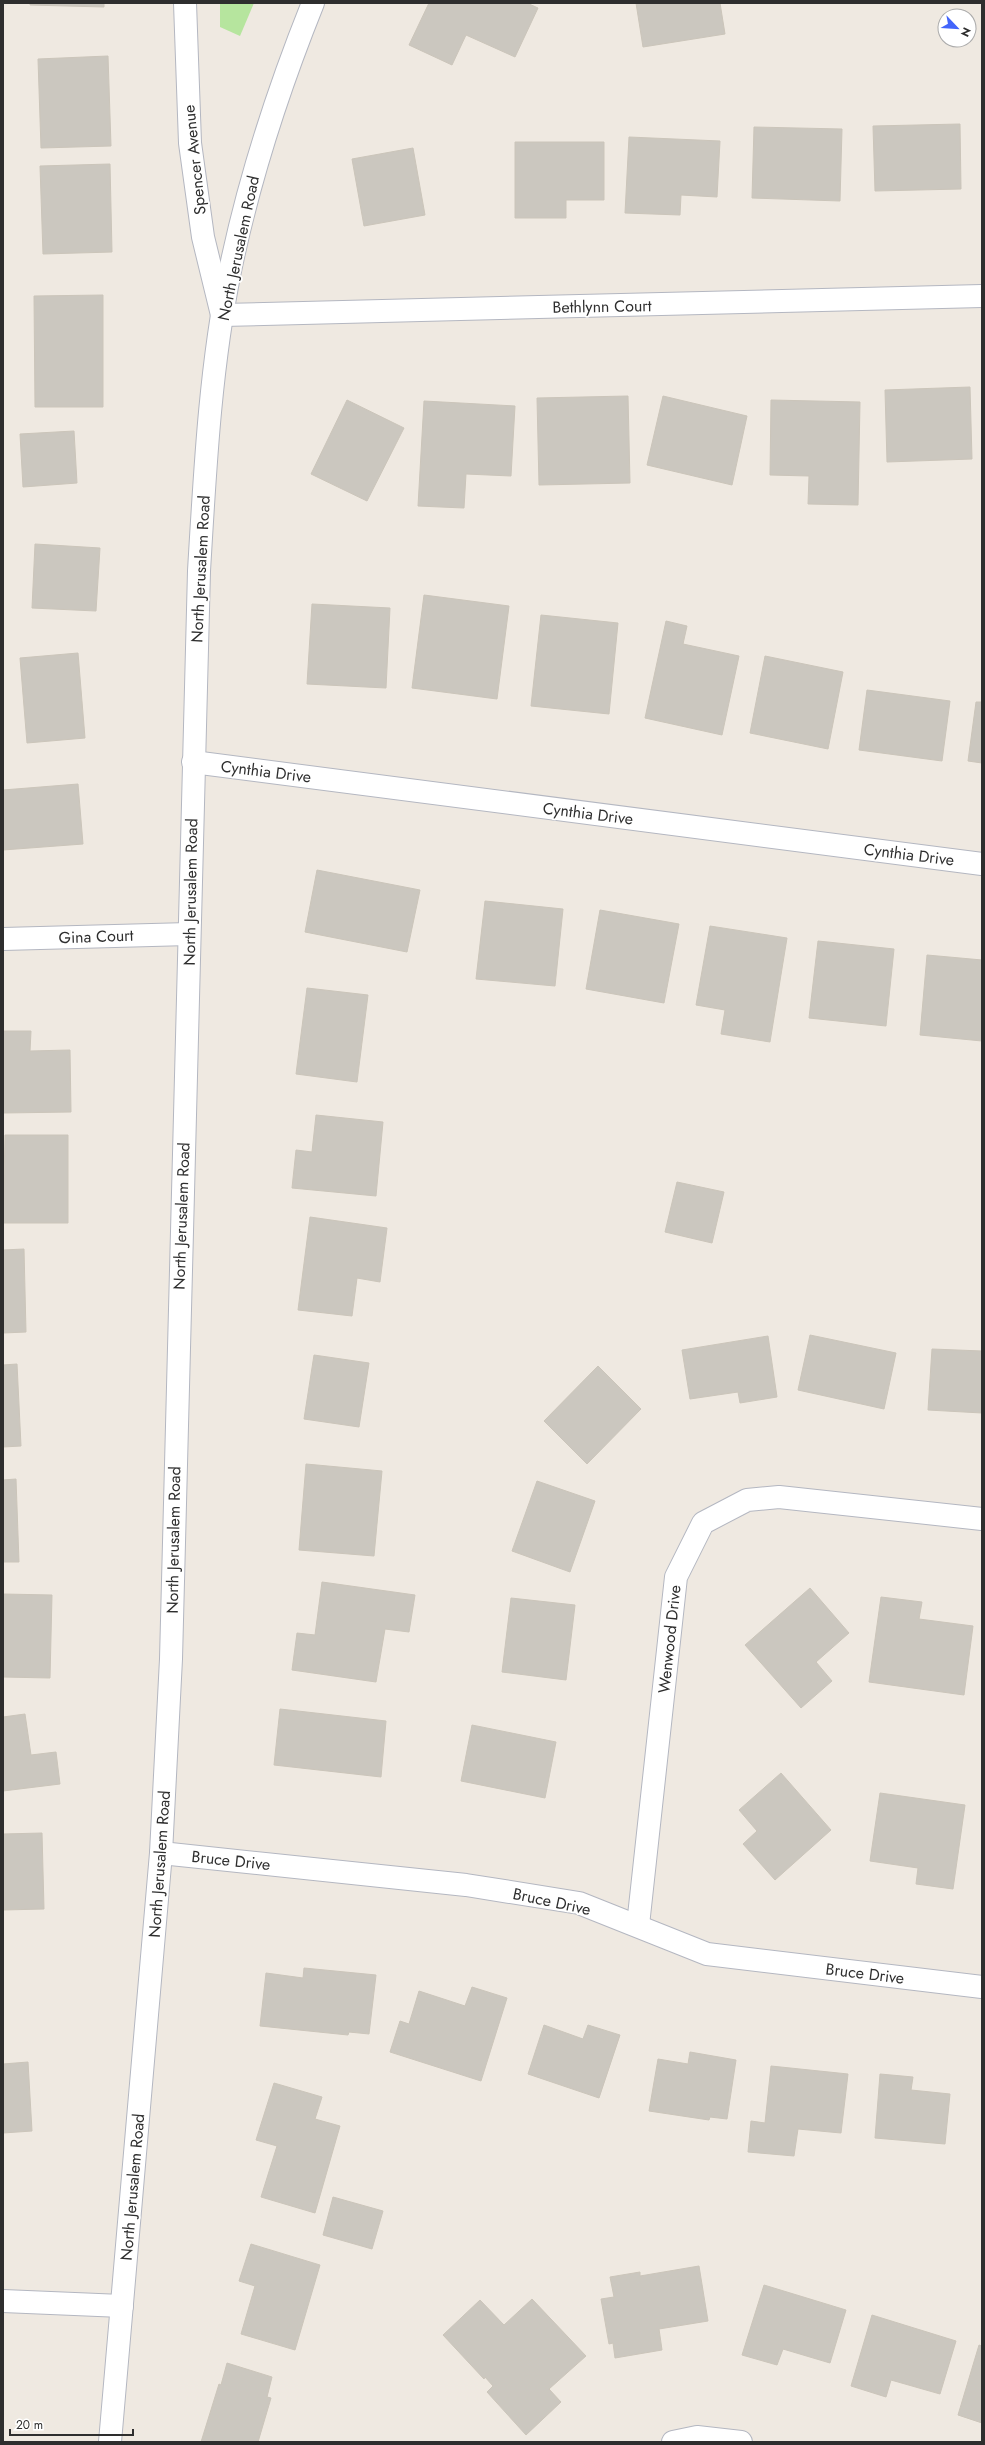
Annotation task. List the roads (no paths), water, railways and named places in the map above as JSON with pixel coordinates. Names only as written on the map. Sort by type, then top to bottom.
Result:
[{"type":"street","name":"Spencer Avenue","points":[[185,3],[190,142],[203,237],[222,315]]},
{"type":"street","name":"North Jerusalem Road","points":[[110,2442],[161,1853],[171,1659],[193,762],[199,571],[207,438],[222,315],[230,271],[259,154],[286,70],[313,3]]},
{"type":"street","name":"Bethlynn Court","points":[[222,315],[982,296]]},
{"type":"street","name":"Cynthia Drive","points":[[193,762],[982,864]]},
{"type":"street","name":"Gina Court","points":[[3,939],[189,934]]},
{"type":"street","name":"Wenwood Drive","points":[[638,1925],[676,1577],[703,1523],[746,1500],[780,1497],[982,1518]]},
{"type":"street","name":"Bruce Drive","points":[[161,1853],[466,1885],[579,1903],[638,1925],[707,1954],[982,1987]]},
{"type":"street","points":[[3,2301],[122,2306]]},
{"type":"street","points":[[673,2442],[697,2437],[741,2442]]}]
